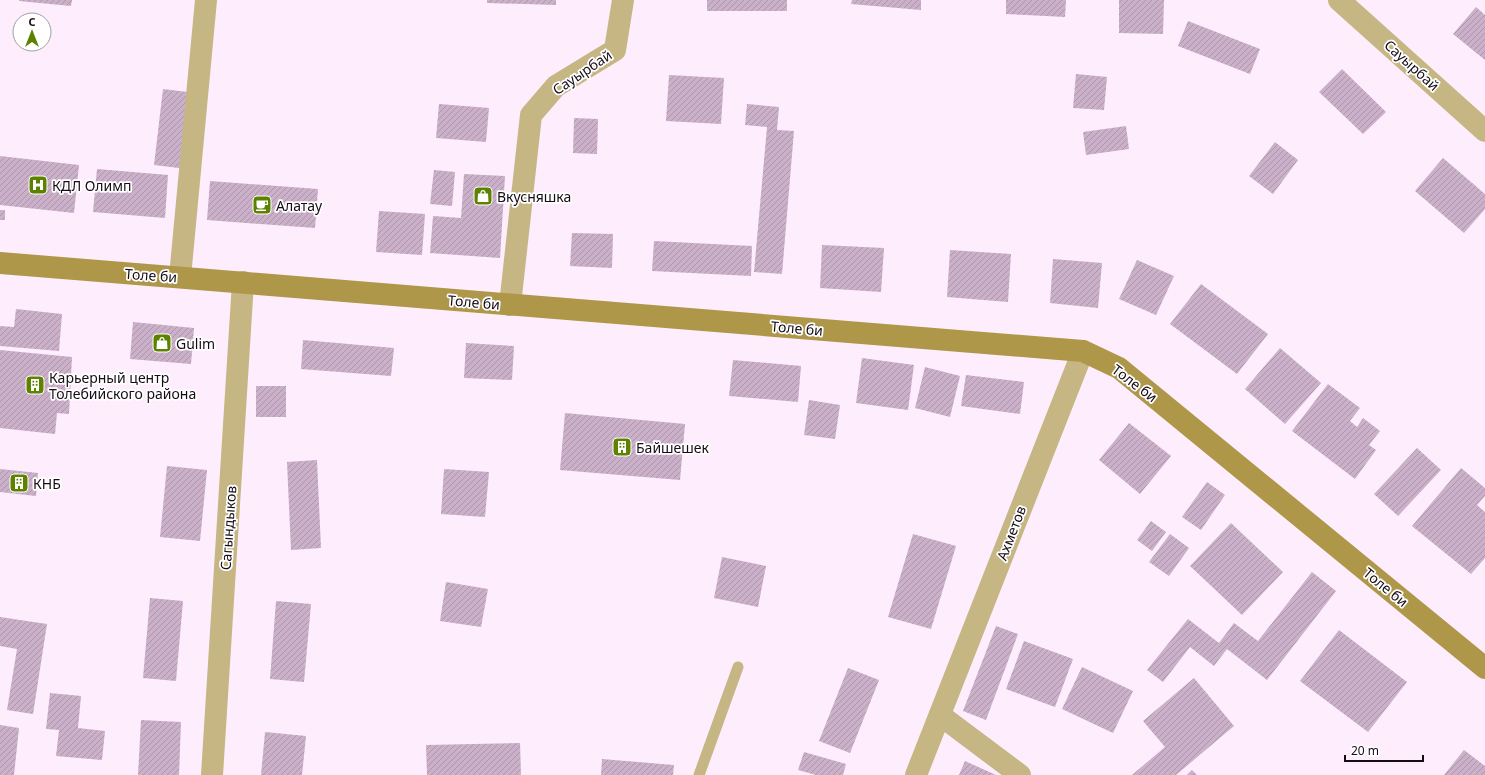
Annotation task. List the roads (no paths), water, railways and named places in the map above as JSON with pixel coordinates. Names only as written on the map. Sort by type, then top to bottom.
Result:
[{"type":"main road","name":"Толе би","points":[[0,263],[1083,351],[1119,368],[1485,668]]},
{"type":"street","points":[[180,277],[206,0]]},
{"type":"street","name":"Сауырбай","points":[[510,305],[531,116],[556,86],[615,50],[623,0]]},
{"type":"street","name":"Сауырбай","points":[[1339,0],[1485,131]]},
{"type":"street","name":"Сагындыков","points":[[212,775],[243,282]]},
{"type":"street","name":"Ахметов","points":[[916,775],[1083,351]]},
{"type":"street","points":[[940,715],[1020,775]]},
{"type":"lane","points":[[699,775],[738,667]]},
{"type":"place","name":"КДЛ Олимп","points":[[38,185]]},
{"type":"place","name":"Вкусняшка","points":[[483,196]]},
{"type":"place","name":"Алатау","points":[[262,205]]},
{"type":"place","name":"Gulim","points":[[162,343]]},
{"type":"place","name":"Карьерный центр Толебийского района","points":[[35,385]]},
{"type":"place","name":"Байшешек","points":[[622,447]]},
{"type":"place","name":"КНБ","points":[[19,483]]}]
